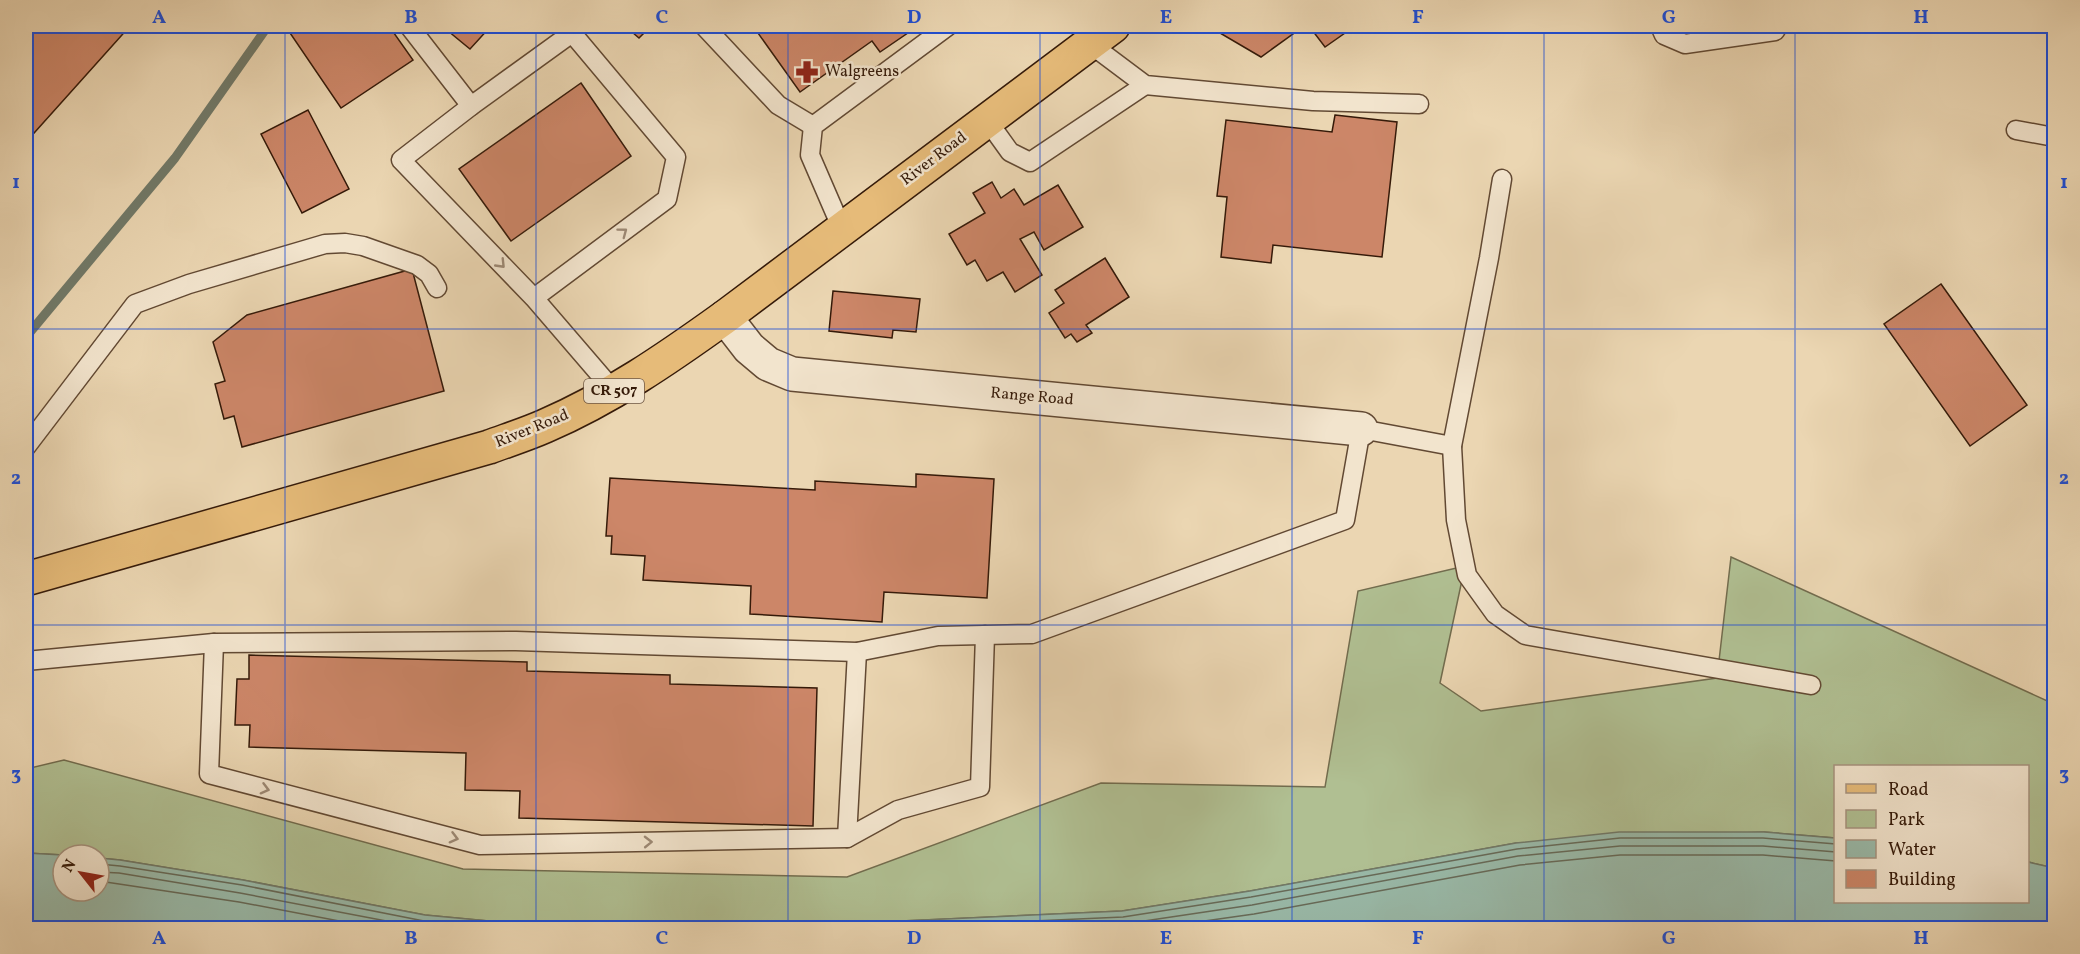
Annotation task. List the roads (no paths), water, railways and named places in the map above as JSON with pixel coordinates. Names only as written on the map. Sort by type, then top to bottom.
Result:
[{"type":"main road","name":"River Road","points":[[26,579],[489,447],[545,426],[614,391],[661,363],[1101,34]]},
{"type":"street","name":"Range Road","points":[[725,317],[749,348],[768,364],[792,374],[1361,429]]},
{"type":"lane","points":[[409,26],[471,106]]},
{"type":"lane","points":[[704,26],[777,105],[813,126]]},
{"type":"lane","points":[[842,229],[810,155],[813,126],[948,26]]},
{"type":"lane","points":[[1660,26],[1664,35],[1685,44],[1775,31],[1778,26]]},
{"type":"lane","points":[[534,298],[667,199],[676,157],[572,33],[401,160],[534,298],[614,391]]},
{"type":"lane","points":[[1101,34],[1144,85]]},
{"type":"lane","points":[[987,120],[1010,152],[1030,162],[1144,85],[1313,101],[1419,104]]},
{"type":"lane","points":[[2016,130],[2055,137]]},
{"type":"lane","points":[[1502,179],[1452,446],[1456,520],[1467,575],[1495,614],[1525,635],[1810,686]]},
{"type":"lane","points":[[26,447],[135,304],[189,284],[325,244],[345,243],[363,246],[417,265],[429,274],[437,288]]},
{"type":"lane","points":[[26,661],[214,643],[516,641],[857,652],[938,636],[1032,634],[1345,520],[1361,429],[1452,446]]},
{"type":"lane","points":[[214,643],[209,774],[480,845],[847,838],[898,810],[981,787],[985,635]]},
{"type":"lane","points":[[847,838],[857,652]]},
{"type":"water","points":[[1619,832],[1764,832],[1834,838],[1834,903],[2029,903],[2029,862],[2054,868],[2054,928],[747,928],[1122,911],[1250,891],[1516,843]]},
{"type":"water","points":[[26,853],[51,854],[51,903],[111,903],[111,859],[243,880],[425,915],[552,927],[616,928],[26,928]]},
{"type":"waterway","points":[[26,337],[175,158],[268,26]]},
{"type":"place","name":"Walgreens","points":[[807,72]]}]
